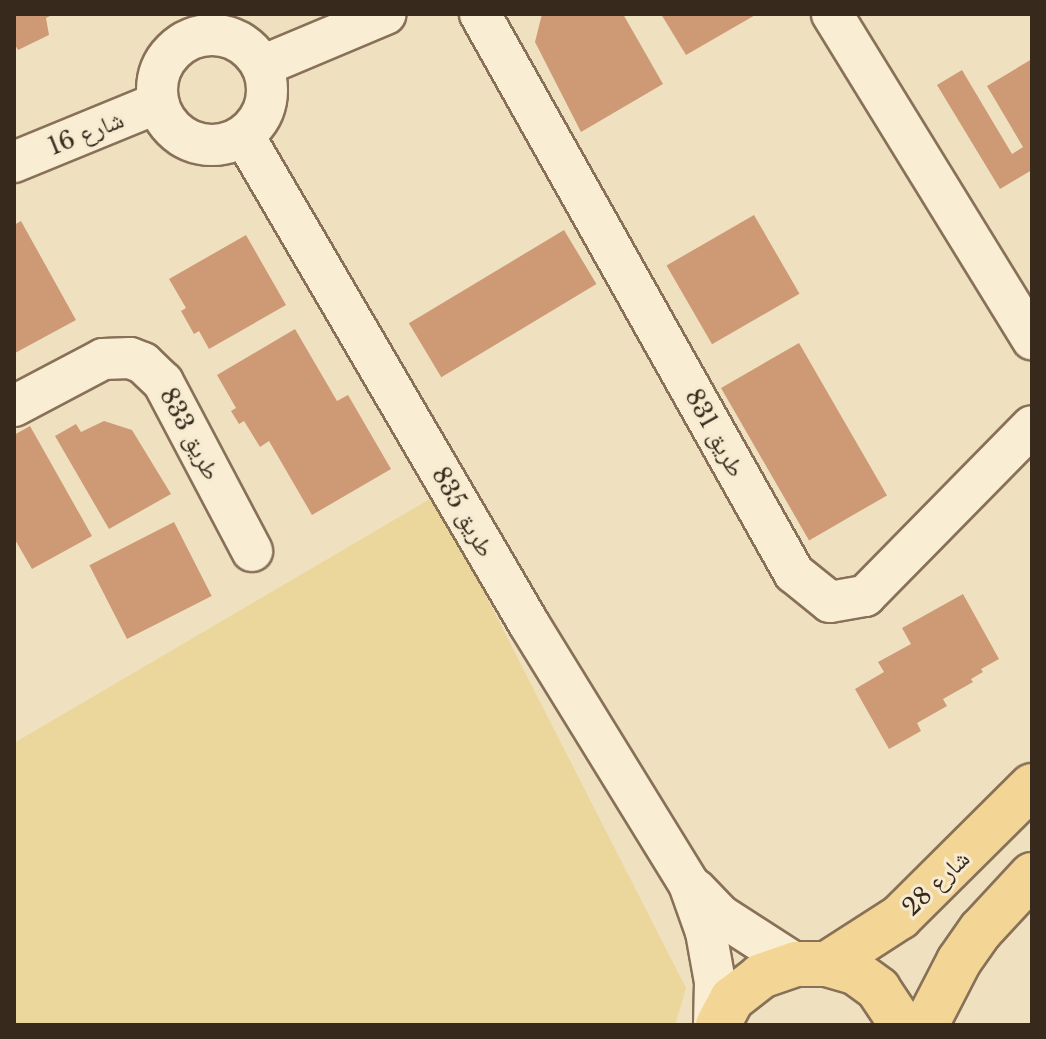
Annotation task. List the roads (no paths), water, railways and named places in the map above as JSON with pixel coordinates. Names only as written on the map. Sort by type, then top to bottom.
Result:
[{"type":"main road","name":"شارع 28","points":[[716,1025],[732,999],[761,976],[812,964],[877,934],[922,898],[1032,786]]},
{"type":"main road","points":[[926,1025],[959,961],[981,930],[1032,875]]},
{"type":"main road","points":[[812,964],[855,972],[878,989],[902,1025]]},
{"type":"street","points":[[262,66],[386,14]]},
{"type":"street","name":"طريق 831","points":[[480,14],[794,573],[830,602],[865,596],[1032,426]]},
{"type":"street","points":[[832,14],[1032,339]]},
{"type":"street","points":[[181,28],[238,41],[262,66],[267,97],[255,126],[244,136],[209,146],[192,142],[177,133],[158,103],[156,89],[181,28]]},
{"type":"street","name":"شارع 16","points":[[14,162],[158,103]]},
{"type":"street","name":"طريق 835","points":[[244,136],[529,624],[689,884],[706,932],[715,982],[716,1025]]},
{"type":"street","name":"طريق 833","points":[[14,406],[103,359],[130,358],[143,363],[163,382],[252,551]]},
{"type":"street","name":"طريق 835","points":[[689,884],[720,915],[812,964]]}]
